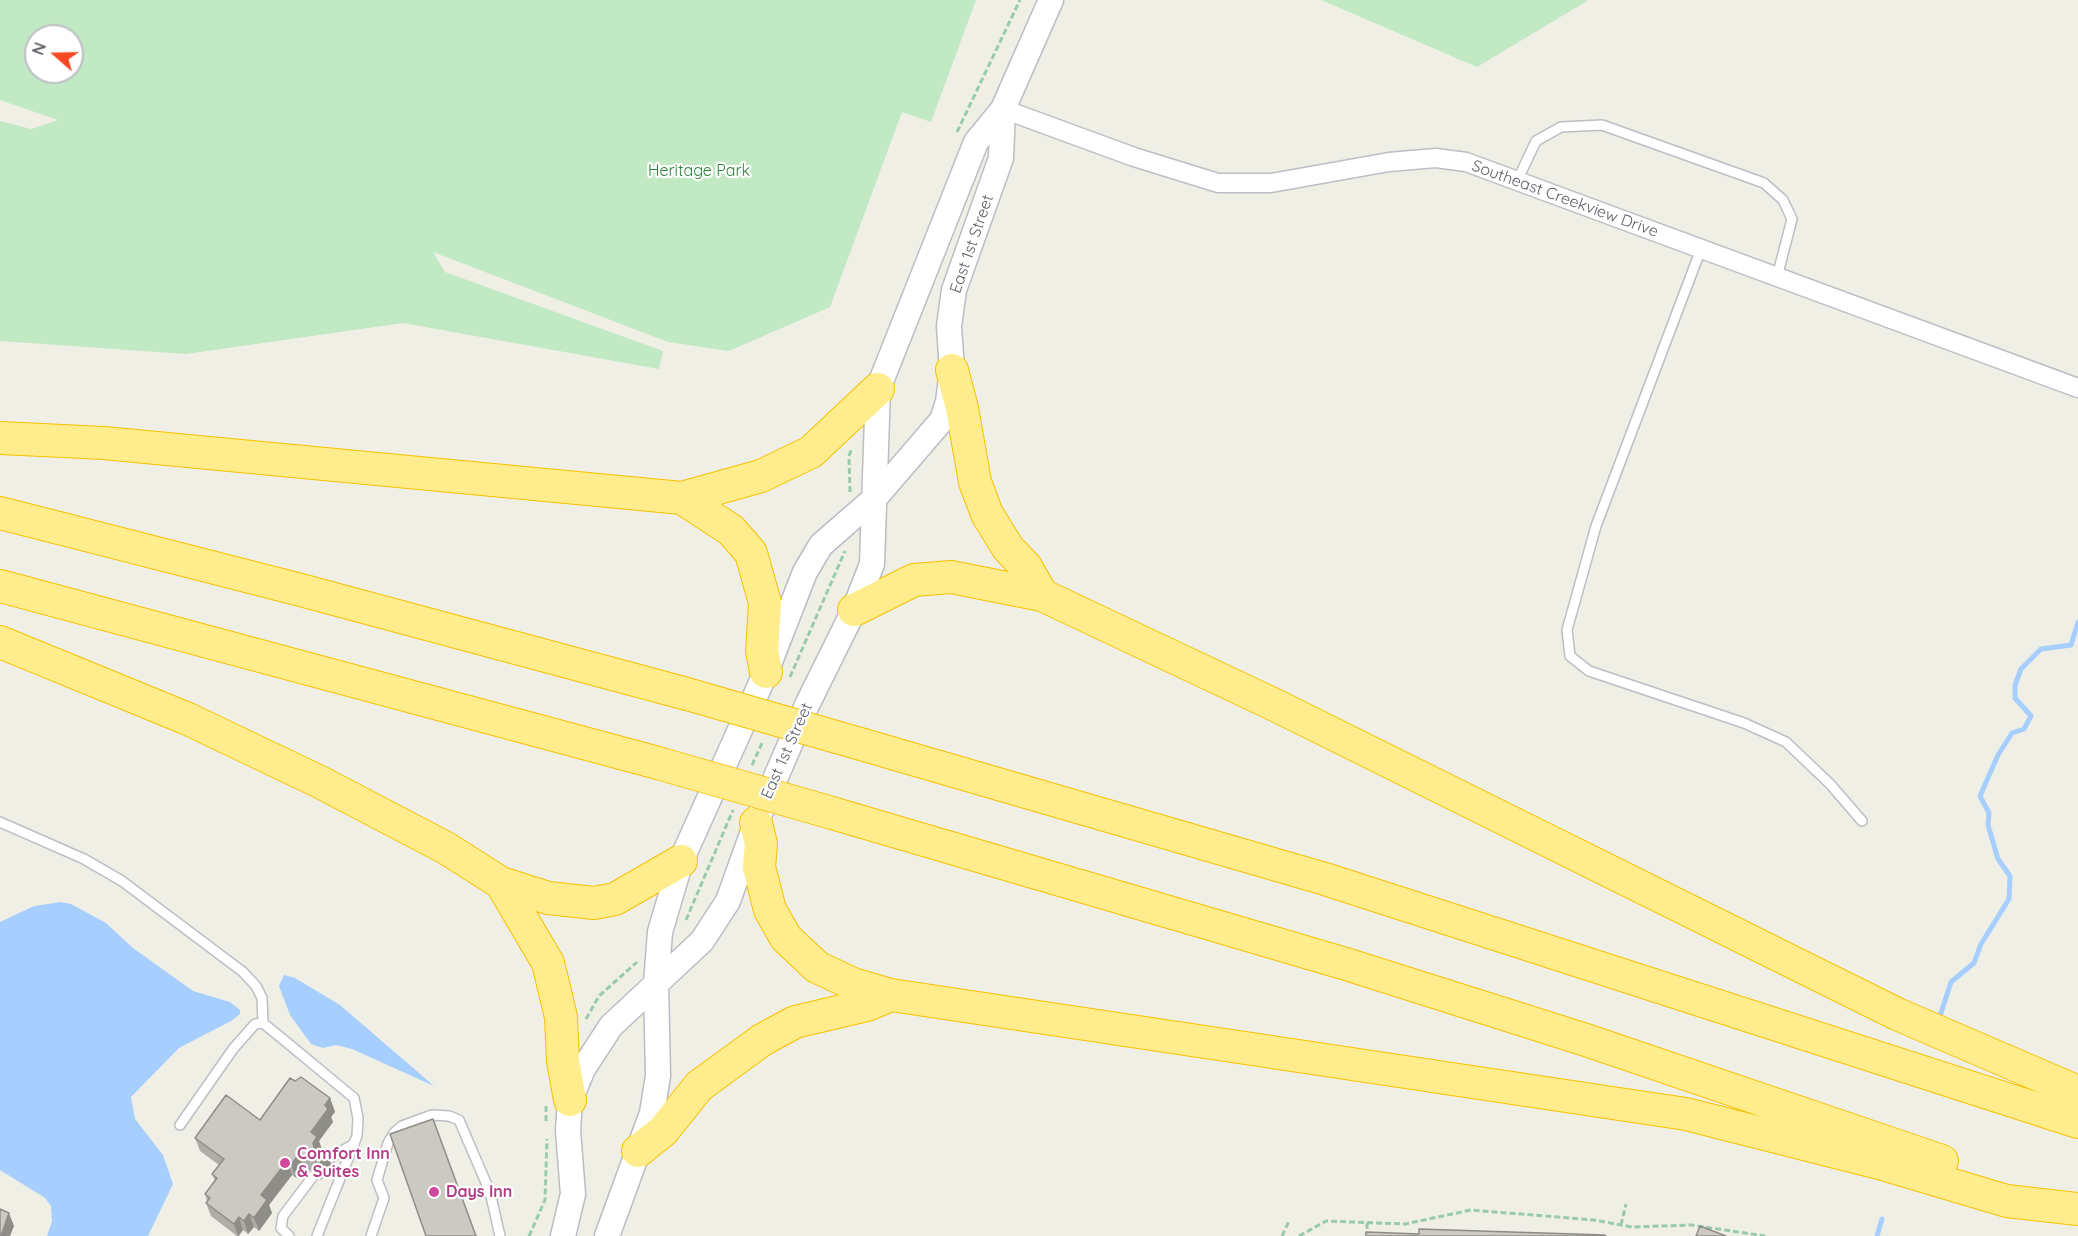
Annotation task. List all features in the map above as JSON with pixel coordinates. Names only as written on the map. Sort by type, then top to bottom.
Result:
[{"type":"highway","points":[[952,370],[962,408],[975,482],[987,514],[1008,548],[1026,567],[1042,595]]},
{"type":"highway","points":[[0,438],[104,443],[682,498],[761,477],[811,452],[878,389]]},
{"type":"highway","points":[[682,498],[731,530],[751,553],[765,603],[762,651],[766,672]]},
{"type":"highway","points":[[0,513],[297,589],[687,694],[1336,882],[2078,1122]]},
{"type":"highway","points":[[854,610],[914,580],[951,577],[1042,595],[1277,706],[1896,1014],[2078,1092]]},
{"type":"highway","points":[[0,586],[658,763],[1357,967],[1586,1040],[2078,1208]]},
{"type":"highway","points":[[0,642],[188,719],[310,777],[446,848],[501,883],[548,898],[594,903],[615,899],[681,861]]},
{"type":"highway","points":[[756,823],[761,844],[759,867],[770,910],[786,938],[817,968],[853,984],[891,995],[1686,1114],[1879,1163],[2007,1201],[2078,1208]]},
{"type":"highway","points":[[501,883],[548,963],[561,1017],[563,1061],[570,1100]]},
{"type":"highway","points":[[638,1151],[663,1131],[699,1086],[762,1040],[795,1022],[867,1005],[891,995]]},
{"type":"main road","name":"East 1st Street","points":[[563,1236],[573,1194],[568,1131],[570,1100],[583,1069],[611,1026],[702,941],[728,901],[756,823],[807,705],[854,610],[873,564],[878,389],[976,142],[1003,110],[1050,0]]},
{"type":"main road","name":"East 1st Street","points":[[607,1236],[652,1113],[658,1076],[656,984],[660,932],[681,861],[766,672],[792,599],[821,545],[875,498],[942,420],[948,402],[952,370],[949,326],[954,290],[1001,158],[1003,110]]},
{"type":"street","name":"Southeast Creekview Drive","points":[[1003,110],[1134,157],[1218,183],[1271,183],[1389,162],[1436,158],[1466,162],[2078,388]]},
{"type":"lane","points":[[1517,181],[1536,141],[1561,127],[1602,125],[1764,183],[1783,200],[1792,219],[1777,277]]},
{"type":"lane","points":[[1701,249],[1596,526],[1567,630],[1570,656],[1589,670],[1744,723],[1786,742],[1830,784],[1862,821]]},
{"type":"lane","points":[[0,822],[84,859],[122,881],[243,972],[256,986],[262,998],[262,1023]]},
{"type":"lane","points":[[180,1125],[233,1049],[255,1024],[262,1023],[354,1098],[358,1118],[354,1144],[317,1236]]},
{"type":"lane","points":[[371,1236],[384,1198],[377,1180],[388,1143],[394,1132],[402,1126],[432,1114],[459,1120],[490,1192],[500,1236]]},
{"type":"lane","points":[[325,1161],[354,1144]]},
{"type":"lane","points":[[288,1236],[281,1228],[284,1216],[314,1175]]},
{"type":"path","points":[[1621,1225],[1626,1204]]},
{"type":"path","points":[[1299,1236],[1326,1221],[1422,1222],[1470,1210],[1594,1220],[1647,1228],[1691,1225],[1766,1236]]},
{"type":"path","points":[[1282,1236],[1289,1221]]},
{"type":"path","points":[[1367,1223],[1367,1236]]},
{"type":"green space","name":"Heritage Park","points":[[0,0],[976,0],[931,122],[902,112],[830,307],[729,351],[668,342],[433,252],[445,272],[663,351],[659,369],[403,323],[186,354],[0,341],[0,121],[31,129],[58,120],[0,100]]},
{"type":"green space","points":[[1321,0],[1586,0],[1587,1],[1477,67]]},
{"type":"water","points":[[61,902],[71,904],[106,923],[133,948],[193,991],[230,1002],[240,1010],[240,1014],[231,1021],[179,1048],[131,1097],[135,1119],[163,1155],[173,1184],[148,1236],[47,1236],[52,1221],[51,1206],[45,1198],[0,1170],[0,922],[34,906]]},
{"type":"water","points":[[284,975],[295,978],[340,1005],[434,1086],[352,1049],[336,1045],[323,1048],[311,1044],[290,1015],[279,986]]},
{"type":"building","name":"Comfort Inn & Suites","points":[[301,1077],[330,1098],[325,1105],[328,1109],[311,1132],[317,1137],[313,1143],[315,1152],[320,1155],[327,1153],[317,1167],[311,1155],[304,1158],[299,1154],[291,1165],[287,1161],[261,1195],[267,1200],[254,1218],[249,1214],[244,1221],[239,1217],[234,1224],[206,1203],[210,1198],[205,1194],[217,1178],[212,1174],[224,1159],[195,1138],[226,1095],[260,1120],[290,1078],[295,1081]]},
{"type":"building","name":"Days Inn","points":[[433,1119],[476,1236],[426,1236],[390,1134]]},
{"type":"building","points":[[0,1209],[9,1213],[1,1236],[0,1236]]},
{"type":"building","points":[[1700,1226],[1726,1236],[1696,1236]]},
{"type":"building","points":[[1419,1229],[1606,1236],[1366,1236],[1366,1232],[1419,1234]]},
{"type":"waterway","points":[[1940,1016],[1951,982],[1974,963],[1981,944],[2009,899],[2010,876],[1998,859],[1988,825],[1989,813],[1980,796],[1998,755],[2012,733],[2024,729],[2031,716],[2015,698],[2015,685],[2021,669],[2041,649],[2071,645],[2078,622]]},
{"type":"waterway","points":[[1877,1236],[1882,1219]]},
{"type":"place","name":"Comfort Inn & Suites","points":[[285,1163]]},
{"type":"place","name":"Days Inn","points":[[434,1192]]}]
